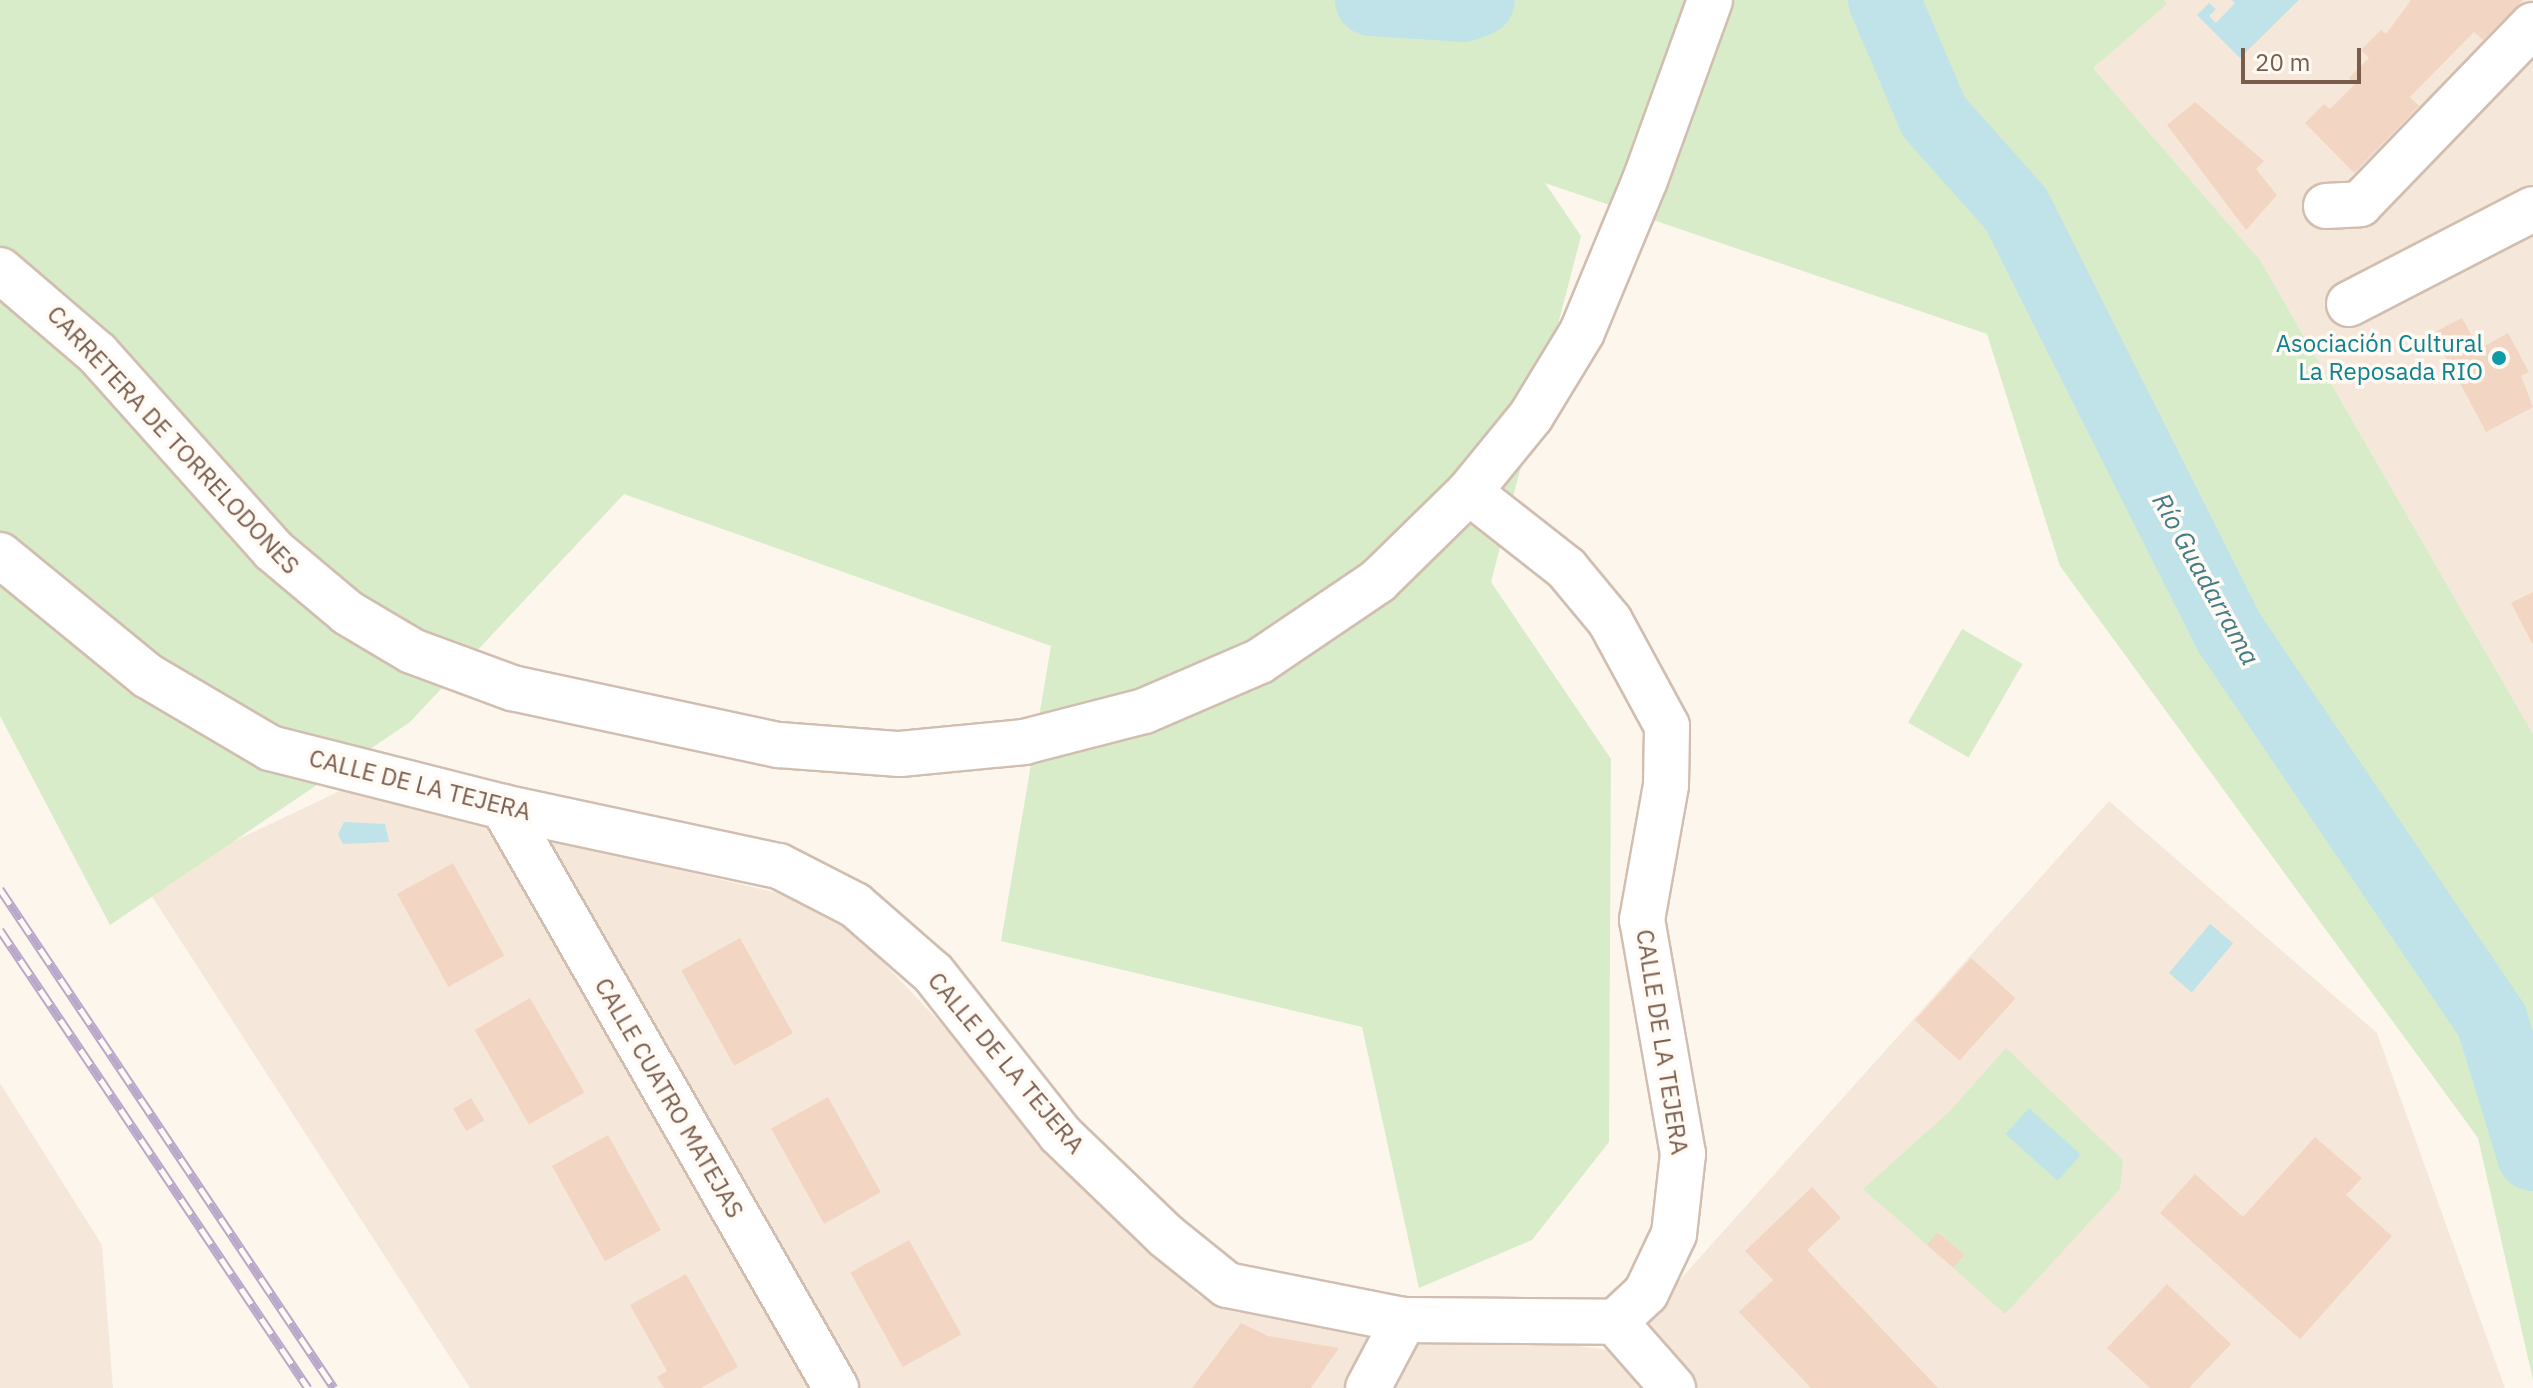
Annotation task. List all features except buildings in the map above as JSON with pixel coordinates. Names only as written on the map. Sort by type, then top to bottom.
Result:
[{"type":"street","name":"CARRETERA DE TORRELODONES","points":[[0,270],[97,353],[273,550],[381,635],[446,666],[512,688],[779,745],[900,754],[970,750],[1066,734],[1144,711],[1215,684],[1324,621],[1378,581],[1469,492],[1531,416],[1582,332],[1645,180],[1710,0]]},
{"type":"street","points":[[2326,206],[2360,204],[2533,25]]},
{"type":"street","points":[[2349,304],[2533,209]]},
{"type":"street","name":"CALLE DE LA TEJERA","points":[[0,555],[148,676],[270,748],[503,807],[779,866],[855,905],[933,973],[1060,1134],[1166,1236],[1227,1285],[1404,1320],[1615,1322],[1646,1293],[1674,1234],[1683,1154],[1642,920],[1666,785],[1667,726],[1610,621],[1566,568],[1469,492]]},
{"type":"street","name":"CALLE CUATRO MATEJAS","points":[[503,807],[836,1388]]},
{"type":"street","points":[[1368,1388],[1404,1320]]},
{"type":"street","points":[[1615,1322],[1673,1388]]},
{"type":"shaded area","points":[[2034,0],[2533,0],[2533,734],[2260,260]]},
{"type":"shaded area","points":[[342,790],[829,905],[1200,1297],[1616,1351],[2109,801],[2377,1033],[2505,1388],[470,1388],[144,884]]},
{"type":"shaded area","points":[[0,1083],[102,1245],[113,1388],[0,1388]]},
{"type":"green space","points":[[0,0],[2164,0],[2167,4],[2093,68],[2260,260],[2533,734],[2533,1380],[2478,1138],[2060,566],[1987,334],[1545,183],[1581,236],[1491,582],[1611,759],[1609,1142],[1532,1240],[1419,1288],[1362,1027],[1001,941],[1051,646],[624,494],[410,722],[110,925],[0,716]]},
{"type":"green space","points":[[1962,629],[2023,664],[1969,758],[1908,723]]},
{"type":"green space","points":[[2006,1048],[2123,1160],[2120,1189],[2005,1314],[1953,1268],[1964,1255],[1939,1232],[1927,1245],[1863,1189],[1950,1111]]},
{"type":"water","points":[[2232,0],[2299,0],[2240,58],[2197,15],[2209,3],[2216,9],[2209,16],[2216,23],[2235,3]]},
{"type":"water","points":[[344,822],[385,824],[389,842],[343,844],[338,834]]},
{"type":"water","points":[[2210,924],[2233,943],[2192,992],[2169,973]]},
{"type":"water","points":[[2029,1108],[2081,1155],[2058,1181],[2006,1134]]},
{"type":"waterway","name":"Río Guadarrama","points":[[1371,0],[1463,6],[1479,0]]},
{"type":"waterway","name":"Río Guadarrama","points":[[1884,0],[1934,117],[2016,209],[2228,631],[2492,1021],[2533,1155]]},
{"type":"railway","points":[[0,889],[334,1388]]},
{"type":"railway","points":[[0,930],[308,1388]]},
{"type":"place","name":"Asociación Cultural La Reposada RIO","points":[[2499,358]]}]
